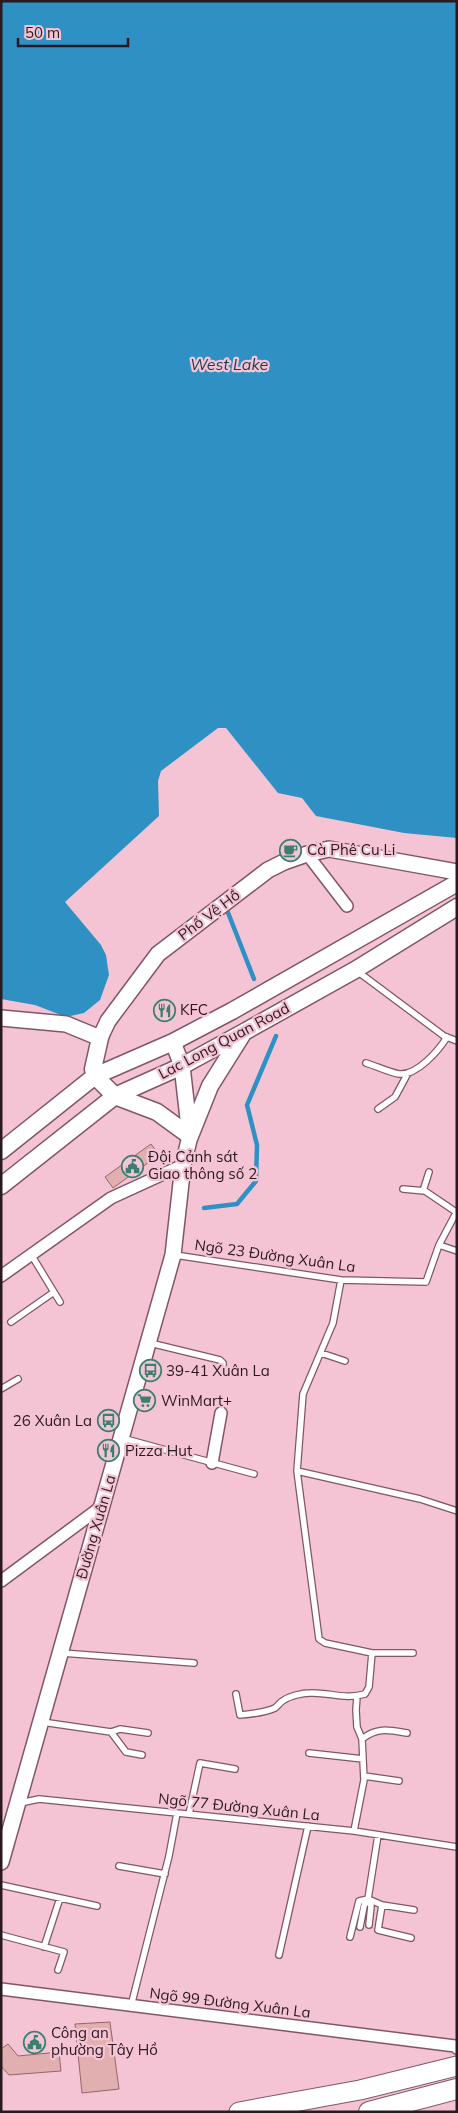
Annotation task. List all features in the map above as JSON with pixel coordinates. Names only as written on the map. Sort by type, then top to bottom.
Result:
[{"type":"highway","points":[[369,2112],[457,2089]]},
{"type":"main road","name":"Lac Long Quan Road","points":[[1,1151],[95,1076],[173,1042],[232,1011],[457,883]]},
{"type":"main road","name":"Lac Long Quan Road","points":[[1,1186],[115,1096],[182,1066],[244,1032],[355,970],[457,907]]},
{"type":"main road","points":[[100,1038],[93,1069],[95,1076],[115,1096],[157,1112],[190,1136],[210,1086],[244,1032]]},
{"type":"main road","points":[[239,2112],[360,2090],[457,2066]]},
{"type":"street","name":"Phố Vệ Hồ","points":[[100,1038],[108,1021],[158,954],[268,870],[284,862],[329,849],[457,872]]},
{"type":"street","points":[[307,854],[347,906]]},
{"type":"street","points":[[1,1018],[66,1024],[100,1038]]},
{"type":"street","name":"Đường Xuân La","points":[[1,1862],[173,1254],[183,1165],[190,1136],[182,1066],[173,1042]]},
{"type":"street","points":[[1,1276],[32,1256],[111,1198],[183,1165]]},
{"type":"street","points":[[212,1462],[221,1413]]},
{"type":"street","points":[[1,1582],[101,1507]]},
{"type":"street","name":"Ngõ 99 Đường Xuân La","points":[[1,1989],[456,2045]]},
{"type":"lane","points":[[355,970],[447,1037],[457,1040]]},
{"type":"lane","points":[[378,1109],[395,1097],[408,1073],[439,1050],[447,1037]]},
{"type":"lane","points":[[366,1062],[400,1074],[408,1073]]},
{"type":"lane","points":[[423,1191],[429,1172]]},
{"type":"lane","points":[[404,1189],[423,1191],[457,1211]]},
{"type":"lane","name":"Ngõ 23 Đường Xuân La","points":[[173,1254],[342,1280],[426,1282],[440,1246],[457,1211]]},
{"type":"lane","points":[[440,1246],[457,1251]]},
{"type":"lane","points":[[32,1256],[60,1302]]},
{"type":"lane","points":[[342,1280],[333,1322],[303,1394],[297,1472],[319,1639],[372,1653],[413,1653]]},
{"type":"lane","points":[[11,1322],[54,1292]]},
{"type":"lane","points":[[149,1342],[220,1360],[223,1363],[222,1374]]},
{"type":"lane","points":[[321,1353],[345,1361]]},
{"type":"lane","points":[[1,1389],[18,1379]]},
{"type":"lane","points":[[122,1438],[254,1474]]},
{"type":"lane","points":[[297,1472],[420,1499],[457,1511]]},
{"type":"lane","points":[[60,1653],[194,1664]]},
{"type":"lane","points":[[236,1694],[240,1716],[266,1711],[276,1707],[285,1699],[306,1693],[357,1696],[365,1694],[369,1687],[372,1653]]},
{"type":"lane","points":[[354,1831],[364,1776],[362,1739],[357,1727],[357,1696]]},
{"type":"lane","points":[[42,1722],[111,1732],[120,1730],[148,1733]]},
{"type":"lane","points":[[362,1739],[370,1733],[382,1729],[407,1733]]},
{"type":"lane","points":[[111,1732],[126,1752],[142,1755]]},
{"type":"lane","points":[[309,1753],[363,1758]]},
{"type":"lane","points":[[188,1814],[200,1763],[235,1769]]},
{"type":"lane","points":[[364,1776],[398,1781]]},
{"type":"lane","name":"Ngõ 77 Đường Xuân La","points":[[18,1803],[39,1798],[354,1831],[457,1847]]},
{"type":"lane","points":[[131,2006],[164,1874],[176,1813]]},
{"type":"lane","points":[[279,1955],[308,1826]]},
{"type":"lane","points":[[360,1927],[364,1906],[368,1899],[378,1835]]},
{"type":"lane","points":[[119,1866],[164,1874]]},
{"type":"lane","points":[[1,1885],[97,1906]]},
{"type":"lane","points":[[44,1947],[60,1898]]},
{"type":"lane","points":[[368,1899],[371,1906],[369,1925]]},
{"type":"lane","points":[[350,1937],[359,1901],[368,1899],[382,1906],[414,1910]]},
{"type":"lane","points":[[382,1906],[378,1930],[411,1938]]},
{"type":"lane","points":[[1,1935],[64,1952],[58,1970]]},
{"type":"water","name":"West Lake","points":[[1,1],[457,1],[457,838],[404,833],[316,816],[302,798],[278,793],[226,728],[218,728],[161,771],[158,781],[159,816],[65,902],[101,945],[106,955],[109,975],[100,1000],[84,1013],[66,1017],[35,1005],[1,999]]},
{"type":"building","name":"Đội Cảnh sát Giao thông số 2","points":[[151,1144],[159,1155],[113,1188],[105,1177]]},
{"type":"building","points":[[110,2022],[119,2089],[82,2093],[75,2024]]},
{"type":"building","points":[[8,2044],[18,2056],[59,2052],[61,2071],[9,2075],[1,2066],[1,2049]]},
{"type":"waterway","points":[[227,910],[254,979]]},
{"type":"waterway","points":[[204,1208],[237,1204],[256,1181],[257,1145],[247,1105],[276,1036]]},
{"type":"place","name":"Cà Phê Cu Li","points":[[291,850]]},
{"type":"place","name":"KFC","points":[[164,1010]]},
{"type":"place","name":"Đội Cảnh sát Giao thông số 2","points":[[132,1166]]},
{"type":"place","name":"39-41 Xuân La","points":[[150,1371]]},
{"type":"place","name":"WinMart+","points":[[145,1401]]},
{"type":"place","name":"26 Xuân La","points":[[108,1421]]},
{"type":"place","name":"Pizza Hut","points":[[109,1451]]},
{"type":"place","name":"Công an phường Tây Hồ","points":[[35,2042]]}]
